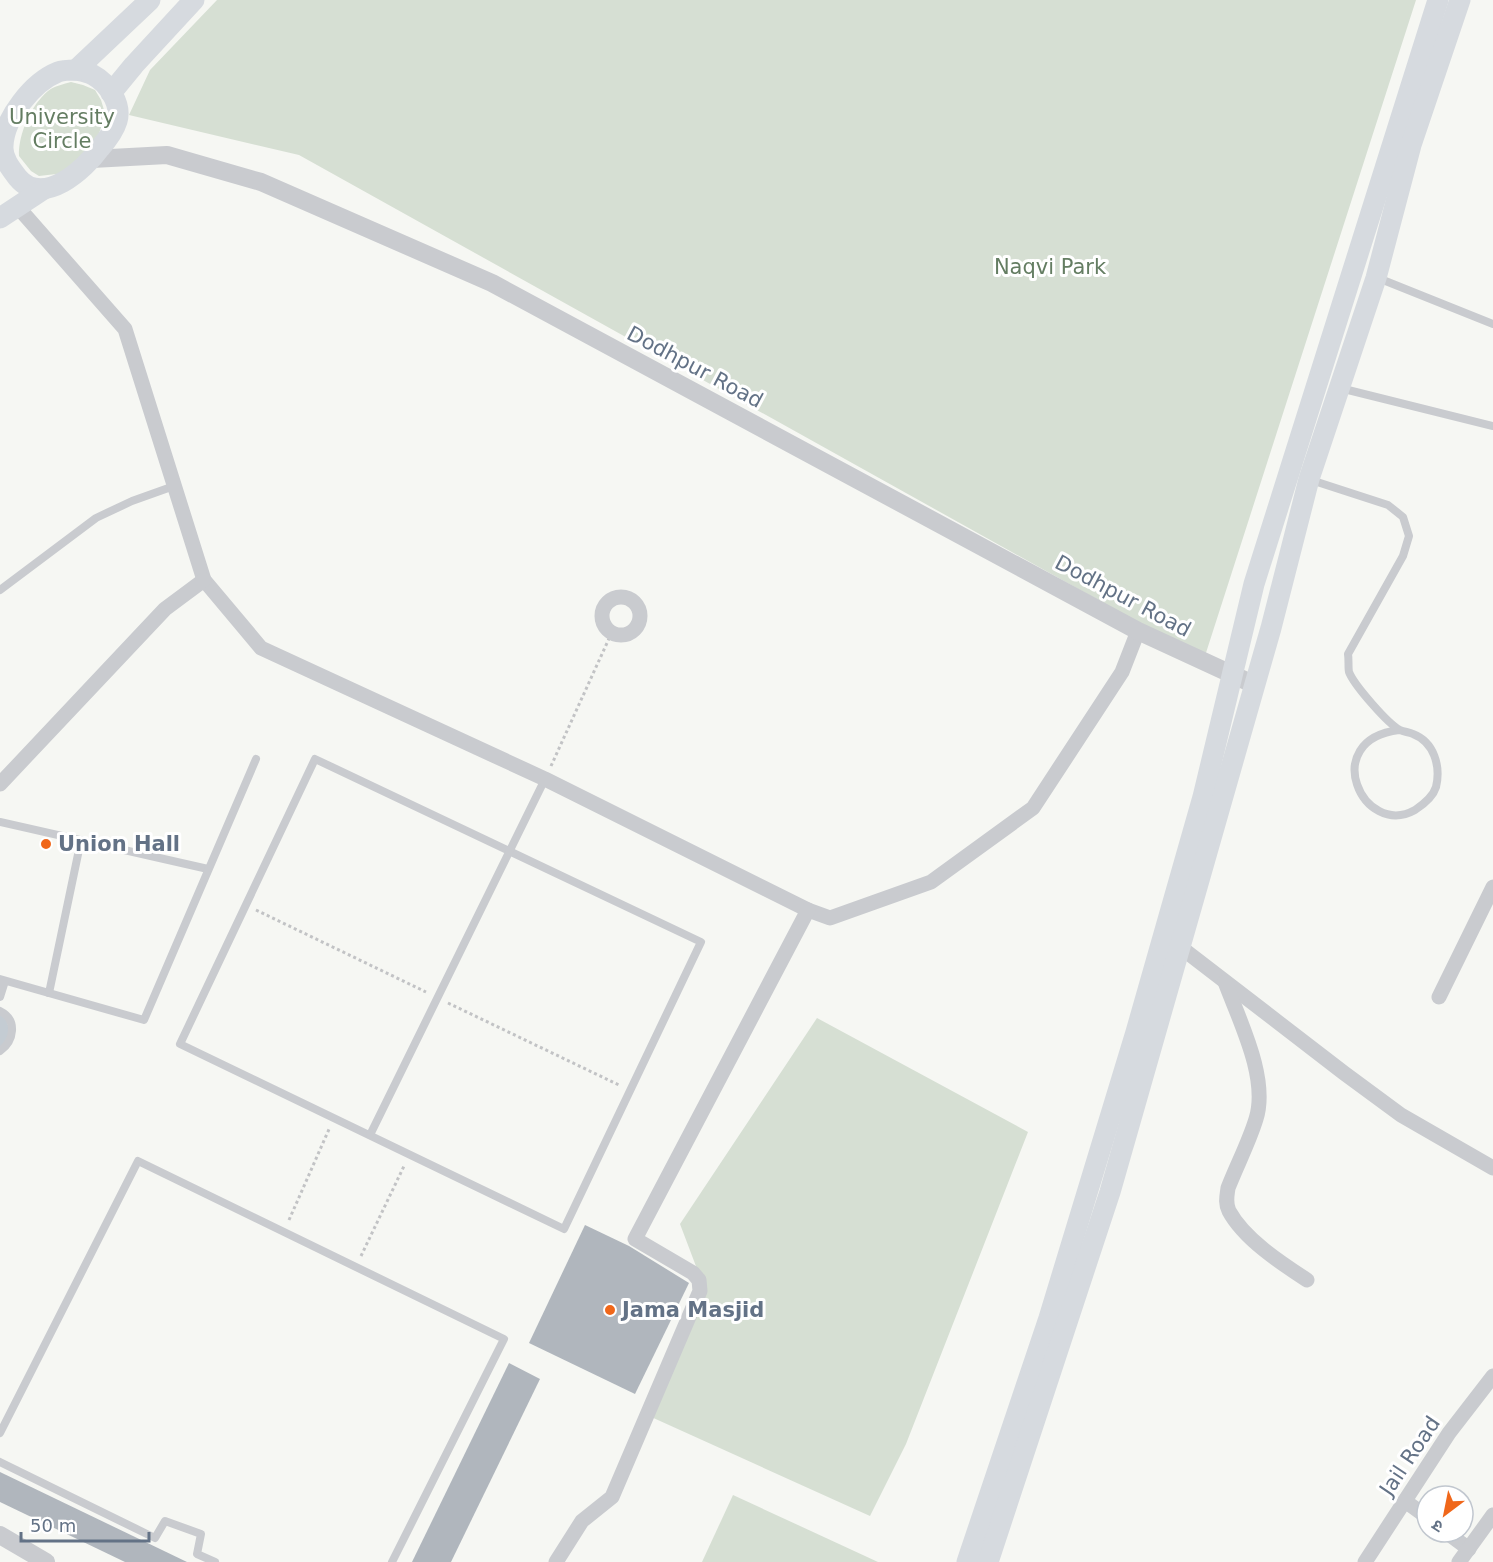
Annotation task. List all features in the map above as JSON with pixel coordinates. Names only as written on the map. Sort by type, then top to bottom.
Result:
[{"type":"main road","points":[[76,70],[150,0]]},
{"type":"main road","points":[[111,93],[194,0]]},
{"type":"main road","points":[[967,1562],[1049,1318],[1136,1032],[1171,942],[1255,685],[1309,479],[1329,386],[1438,0]]},
{"type":"main road","points":[[987,1562],[1110,1192],[1254,584],[1329,386],[1376,278],[1411,145],[1460,0]]},
{"type":"main road","points":[[0,218],[44,189],[61,184],[78,173],[92,159],[112,132],[118,119],[116,100],[107,87],[93,75],[76,70],[59,71],[35,87],[7,115],[2,156],[20,181],[32,187],[44,189]]},
{"type":"street","name":"Dodhpur Road","points":[[92,159],[167,154],[261,182],[492,283],[1137,631],[1255,685]]},
{"type":"street","points":[[17,206],[124,329],[204,580],[261,648],[545,779],[808,910],[830,918],[931,882],[1033,808],[1122,672],[1137,631]]},
{"type":"street","points":[[0,784],[165,609],[204,580]]},
{"type":"street","points":[[1439,997],[1493,887]]},
{"type":"street","points":[[556,1562],[582,1521],[612,1497],[700,1291],[699,1280],[693,1273],[635,1239],[808,910]]},
{"type":"street","points":[[1171,942],[1401,1115],[1493,1168]]},
{"type":"street","points":[[1225,982],[1256,1068],[1259,1091],[1257,1117],[1228,1188],[1226,1199],[1228,1210],[1253,1240],[1282,1264],[1307,1280]]},
{"type":"street","name":"Jail Road","points":[[1365,1562],[1449,1433],[1493,1376]]},
{"type":"street","points":[[1405,1501],[1415,1509]]},
{"type":"street","points":[[1459,1562],[1493,1515]]},
{"type":"street","points":[[0,1535],[46,1562]]},
{"type":"street","points":[[1462,1544],[1469,1549]]},
{"type":"lane","points":[[1376,278],[1493,324]]},
{"type":"lane","points":[[1329,386],[1493,426]]},
{"type":"lane","points":[[1309,479],[1388,505],[1403,516],[1409,536],[1403,556],[1348,654],[1349,671],[1360,691],[1399,730],[1415,734],[1428,744],[1436,759],[1439,775],[1435,791],[1424,804],[1410,812],[1394,814],[1377,810],[1364,800],[1356,786],[1354,770],[1358,753],[1368,740],[1382,732],[1399,730]]},
{"type":"lane","points":[[0,590],[96,518],[132,501],[174,486]]},
{"type":"lane","points":[[0,997],[3,980],[144,1020],[256,759]]},
{"type":"lane","points":[[315,759],[510,851],[701,942],[564,1229],[180,1044],[315,759]]},
{"type":"lane","points":[[370,1135],[545,779]]},
{"type":"lane","points":[[0,822],[208,869]]},
{"type":"lane","points":[[50,993],[81,840]]},
{"type":"lane","points":[[0,1011],[10,1020],[13,1028],[8,1045],[0,1051]]},
{"type":"lane","points":[[0,1433],[138,1161],[504,1339],[392,1562]]},
{"type":"lane","points":[[0,1462],[155,1538],[165,1521],[201,1534],[197,1554],[215,1562]]},
{"type":"path","points":[[545,779],[612,632]]},
{"type":"path","points":[[284,1232],[334,1118]]},
{"type":"path","points":[[356,1267],[410,1155]]},
{"type":"green space","name":"Naqvi Park","points":[[217,0],[1416,0],[1204,659],[299,155],[129,115],[150,70]]},
{"type":"green space","name":"University Circle","points":[[71,82],[95,90],[104,110],[103,122],[98,136],[65,173],[39,176],[31,171],[19,156],[23,130],[36,104],[48,91]]},
{"type":"green space","points":[[817,1018],[1028,1132],[906,1444],[870,1516],[649,1416],[705,1290],[680,1224]]},
{"type":"green space","points":[[733,1495],[878,1562],[702,1562]]},
{"type":"shaded area","points":[[0,1014],[6,1018],[11,1035],[0,1048]]},
{"type":"building","name":"Jama Masjid","points":[[585,1225],[629,1246],[689,1283],[635,1394],[529,1343]]},
{"type":"building","points":[[509,1363],[540,1379],[451,1562],[412,1562]]},
{"type":"building","points":[[0,1472],[187,1562],[125,1562],[0,1502]]},
{"type":"place","name":"Union Hall","points":[[46,844]]},
{"type":"place","name":"Jama Masjid","points":[[610,1310]]}]
